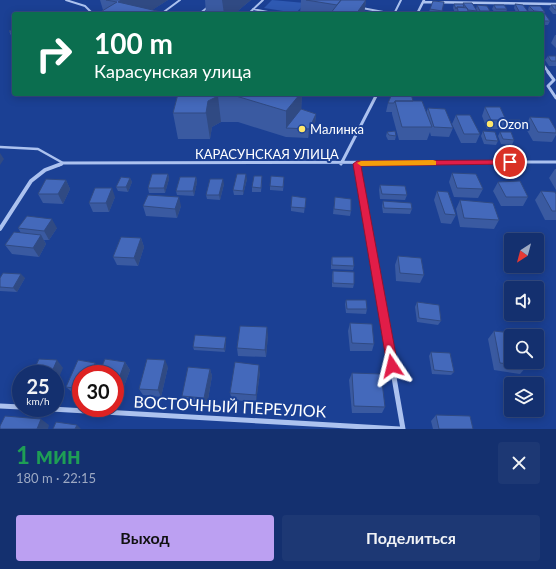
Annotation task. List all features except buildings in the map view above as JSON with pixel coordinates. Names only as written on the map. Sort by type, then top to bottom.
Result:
[{"type":"street","points":[[418,12],[424,1],[556,4]]},
{"type":"street","points":[[544,66],[554,80],[548,86],[556,98]]},
{"type":"street","points":[[341,164],[376,96]]},
{"type":"street","name":"КАРАСУНСКАЯ УЛИЦА","points":[[0,229],[31,181],[45,170],[63,163],[357,164],[556,162]]},
{"type":"street","points":[[357,164],[401,429]]},
{"type":"street","points":[[0,406],[12,407]]},
{"type":"street","name":"ВОСТОЧНЫЙ ПЕРЕУЛОК","points":[[64,410],[401,429]]},
{"type":"lane","points":[[66,0],[92,10],[92,12]]},
{"type":"lane","points":[[164,12],[180,0]]},
{"type":"lane","points":[[250,12],[263,0]]},
{"type":"lane","points":[[395,12],[401,0]]},
{"type":"lane","points":[[201,12],[210,5]]},
{"type":"lane","points":[[355,7],[383,12]]},
{"type":"lane","points":[[253,9],[268,12]]},
{"type":"lane","points":[[0,147],[38,149],[63,163]]},
{"type":"shaded area","points":[[272,0],[305,3],[297,12],[264,8]]},
{"type":"slow traffic","points":[[361,163],[433,163]]},
{"type":"place","name":"Ozon","points":[[490,124]]},
{"type":"place","name":"Малинка","points":[[302,129]]},
{"type":"route","points":[[392,366],[357,164],[510,162]]}]
